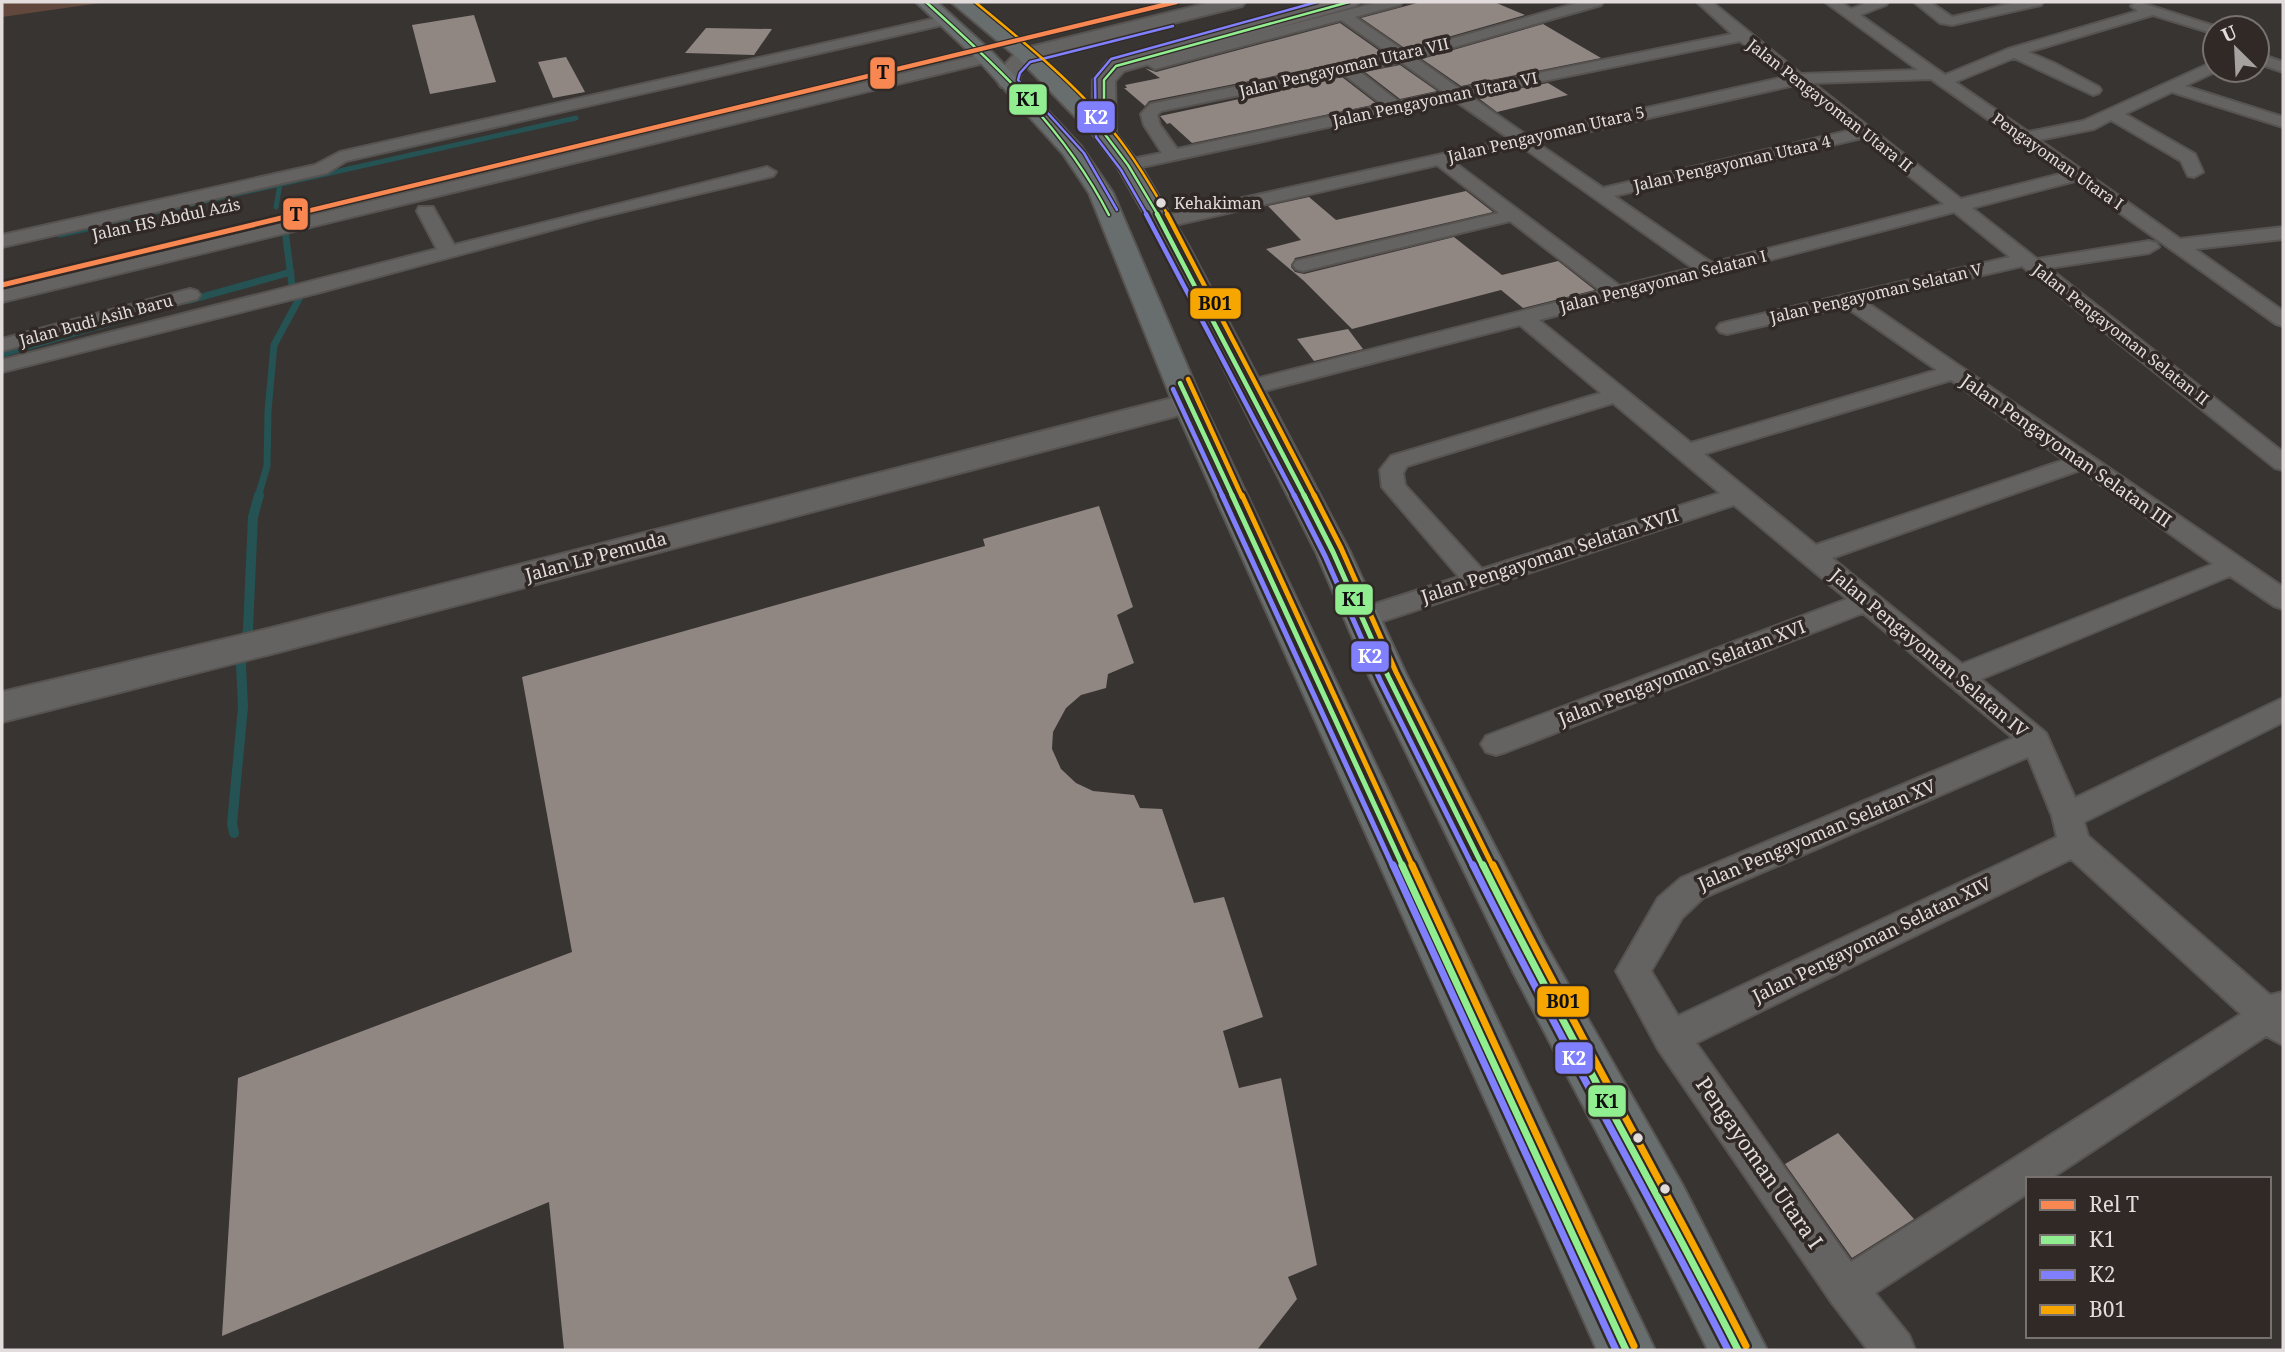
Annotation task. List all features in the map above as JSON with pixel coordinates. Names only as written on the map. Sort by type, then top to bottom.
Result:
[{"type":"main road","points":[[926,2],[987,58],[1051,127],[1072,150],[1101,193],[1188,403],[1626,1350]]},
{"type":"main road","points":[[961,2],[1025,54],[1097,126],[1128,165],[1162,222],[1332,552],[1388,676],[1528,956],[1663,1203],[1738,1350]]},
{"type":"main road","points":[[1009,82],[1012,69],[1025,54],[1235,2]]},
{"type":"main road","points":[[1097,126],[1104,80],[1116,66],[1346,8]]},
{"type":"main road","points":[[1051,127],[1097,126]]},
{"type":"main road","name":"Jalan LP Pemuda","points":[[2,707],[271,641],[1188,403]]},
{"type":"street","points":[[1155,64],[1346,8],[1395,2]]},
{"type":"street","name":"Jalan Pengayoman Utara VII","points":[[1172,155],[1152,125],[1149,114],[1157,107],[1404,57],[1596,2]]},
{"type":"street","name":"Jalan Pengayoman Utara II","points":[[1704,2],[1958,205]]},
{"type":"street","name":"Pengayoman Utara I","points":[[1832,2],[2283,320]]},
{"type":"street","points":[[1850,14],[1881,2]]},
{"type":"street","points":[[1921,2],[1945,20],[1952,21],[2036,2]]},
{"type":"street","points":[[2126,2],[2201,26]]},
{"type":"street","points":[[1346,8],[1404,57],[1709,270]]},
{"type":"street","points":[[1938,77],[2083,27],[2154,11]]},
{"type":"street","name":"Jalan HS Abdul Azis","points":[[2,255],[148,215],[315,177],[340,158],[946,20]]},
{"type":"street","name":"Jalan Pengayoman Utara VI","points":[[1128,165],[1744,36]]},
{"type":"street","points":[[2012,52],[2049,66],[2093,90]]},
{"type":"street","points":[[2,296],[987,58]]},
{"type":"street","points":[[1345,68],[1396,107]]},
{"type":"street","points":[[2025,138],[2088,125],[2201,73]]},
{"type":"street","name":"Jalan Pengayoman Utara 5","points":[[1162,222],[1520,139],[1798,79],[1938,77]]},
{"type":"street","points":[[2172,86],[2283,122]]},
{"type":"street","points":[[2114,115],[2189,158],[2194,172]]},
{"type":"street","name":"Jalan Pengayoman Utara 4","points":[[1599,194],[1866,132]]},
{"type":"street","points":[[1438,158],[1616,293]]},
{"type":"street","points":[[2,366],[310,289],[587,215],[767,172]]},
{"type":"street","name":"Jalan Pengayoman Selatan I","points":[[1248,388],[2078,175]]},
{"type":"street","name":"Jalan Pengayoman Selatan II","points":[[1958,205],[2283,463]]},
{"type":"street","points":[[426,211],[448,252]]},
{"type":"street","points":[[2,241],[148,215]]},
{"type":"street","points":[[1303,265],[1513,215]]},
{"type":"street","points":[[2177,245],[2280,237]]},
{"type":"street","name":"Jalan Pengayoman Selatan V","points":[[1727,328],[2029,262],[2149,247]]},
{"type":"street","name":"Jalan Budi Asih Baru","points":[[2,345],[190,295]]},
{"type":"street","name":"Jalan Pengayoman Selatan III","points":[[1850,300],[2283,600]]},
{"type":"street","name":"Jalan Pengayoman Selatan IV","points":[[1523,317],[2036,741],[2070,830],[2278,1017]]},
{"type":"street","points":[[1686,452],[1955,372]]},
{"type":"street","points":[[1476,579],[1394,488],[1390,475],[1392,468],[1399,461],[1617,395]]},
{"type":"street","points":[[1812,556],[2083,461]]},
{"type":"street","name":"Jalan Pengayoman Selatan XVII","points":[[1362,618],[1738,495]]},
{"type":"street","points":[[1959,677],[2231,566]]},
{"type":"street","name":"Jalan Pengayoman Selatan XVI","points":[[1496,744],[1867,601]]},
{"type":"street","name":"Jalan Pengayoman Selatan XIV","points":[[1671,1037],[2070,830],[2283,709]]},
{"type":"street","name":"Jalan Pengayoman Selatan XV","points":[[1633,971],[1670,908],[1692,888],[2036,741]]},
{"type":"street","name":"Pengayoman Utara I","points":[[1633,971],[1671,1037],[1846,1289],[1894,1350]]},
{"type":"street","points":[[1846,1289],[2278,1017]]},
{"type":"shaded area","points":[[2,2],[107,2],[2,17]]},
{"type":"building","points":[[1421,2],[1494,2],[1525,15],[1406,49],[1361,18]]},
{"type":"building","points":[[474,15],[496,82],[430,94],[412,25]]},
{"type":"building","points":[[1340,23],[1384,54],[1149,101],[1145,106],[1124,88],[1127,88],[1125,85],[1160,78],[1145,68],[1156,72]]},
{"type":"building","points":[[1543,24],[1601,58],[1461,86],[1422,59]]},
{"type":"building","points":[[706,28],[772,29],[754,55],[685,53]]},
{"type":"building","points":[[566,57],[585,92],[553,98],[538,62]]},
{"type":"building","points":[[1400,65],[1437,91],[1400,99],[1365,72]]},
{"type":"building","points":[[1342,77],[1377,104],[1192,143],[1160,116]]},
{"type":"building","points":[[1548,83],[1568,95],[1497,112],[1477,97]]},
{"type":"building","points":[[1466,191],[1493,212],[1295,258],[1291,267],[1295,272],[1304,274],[1454,237],[1502,275],[1558,261],[1595,290],[1523,308],[1501,290],[1352,329],[1304,281],[1266,249],[1301,240],[1268,206],[1309,197],[1336,220]]},
{"type":"building","points":[[1348,329],[1363,349],[1314,361],[1297,339]]},
{"type":"building","points":[[1099,506],[1133,607],[1117,615],[1134,663],[1108,674],[1106,688],[1081,695],[1066,708],[1053,732],[1052,749],[1061,769],[1076,783],[1093,791],[1134,795],[1140,808],[1162,809],[1194,903],[1224,897],[1263,1017],[1223,1031],[1239,1088],[1281,1078],[1317,1265],[1288,1277],[1297,1299],[1257,1350],[564,1350],[549,1202],[222,1336],[238,1078],[572,952],[522,677],[985,546],[983,539]]},
{"type":"building","points":[[1838,1133],[1914,1219],[1852,1258],[1785,1164]]},
{"type":"waterway","points":[[280,184],[576,118]]},
{"type":"waterway","points":[[143,215],[280,184]]},
{"type":"waterway","points":[[276,207],[280,184]]},
{"type":"waterway","points":[[60,234],[151,214]]},
{"type":"waterway","points":[[285,230],[290,272]]},
{"type":"waterway","points":[[187,301],[290,272]]},
{"type":"waterway","points":[[258,497],[267,466],[268,411],[274,345],[299,299],[292,285],[290,272]]},
{"type":"waterway","points":[[2,354],[155,310]]},
{"type":"waterway","points":[[234,833],[232,824],[243,707],[241,665],[248,629],[253,517],[259,495]]},
{"type":"rail line","name":"T","points":[[2,285],[1176,2]]},
{"type":"transit line","name":"K1","points":[[926,2],[1003,74],[1053,127],[1094,185],[1109,215]]},
{"type":"transit line","name":"B01","points":[[975,2],[1031,48],[1110,127],[1136,161],[1183,241],[1341,548],[1396,672],[1536,952],[1671,1199],[1746,1346]]},
{"type":"transit line","name":"K2","points":[[1317,2],[1111,59],[1095,78],[1096,137],[1121,170],[1167,249],[1325,556],[1380,680],[1520,960],[1655,1207],[1728,1350]]},
{"type":"transit line","name":"K1","points":[[1349,2],[1116,66],[1104,80],[1104,133],[1128,165],[1175,245],[1333,552],[1388,676],[1528,956],[1663,1203],[1738,1350]]},
{"type":"transit line","name":"K2","points":[[1117,210],[1084,153],[1018,80],[1020,73],[1030,62],[1173,26]]},
{"type":"transit line","name":"B01","points":[[1188,379],[1634,1346]]},
{"type":"transit line","name":"K1","points":[[1180,383],[1626,1350]]},
{"type":"transit line","name":"K2","points":[[1173,389],[1616,1350]]},
{"type":"place","name":"Kehakiman","points":[[1161,203]]}]
